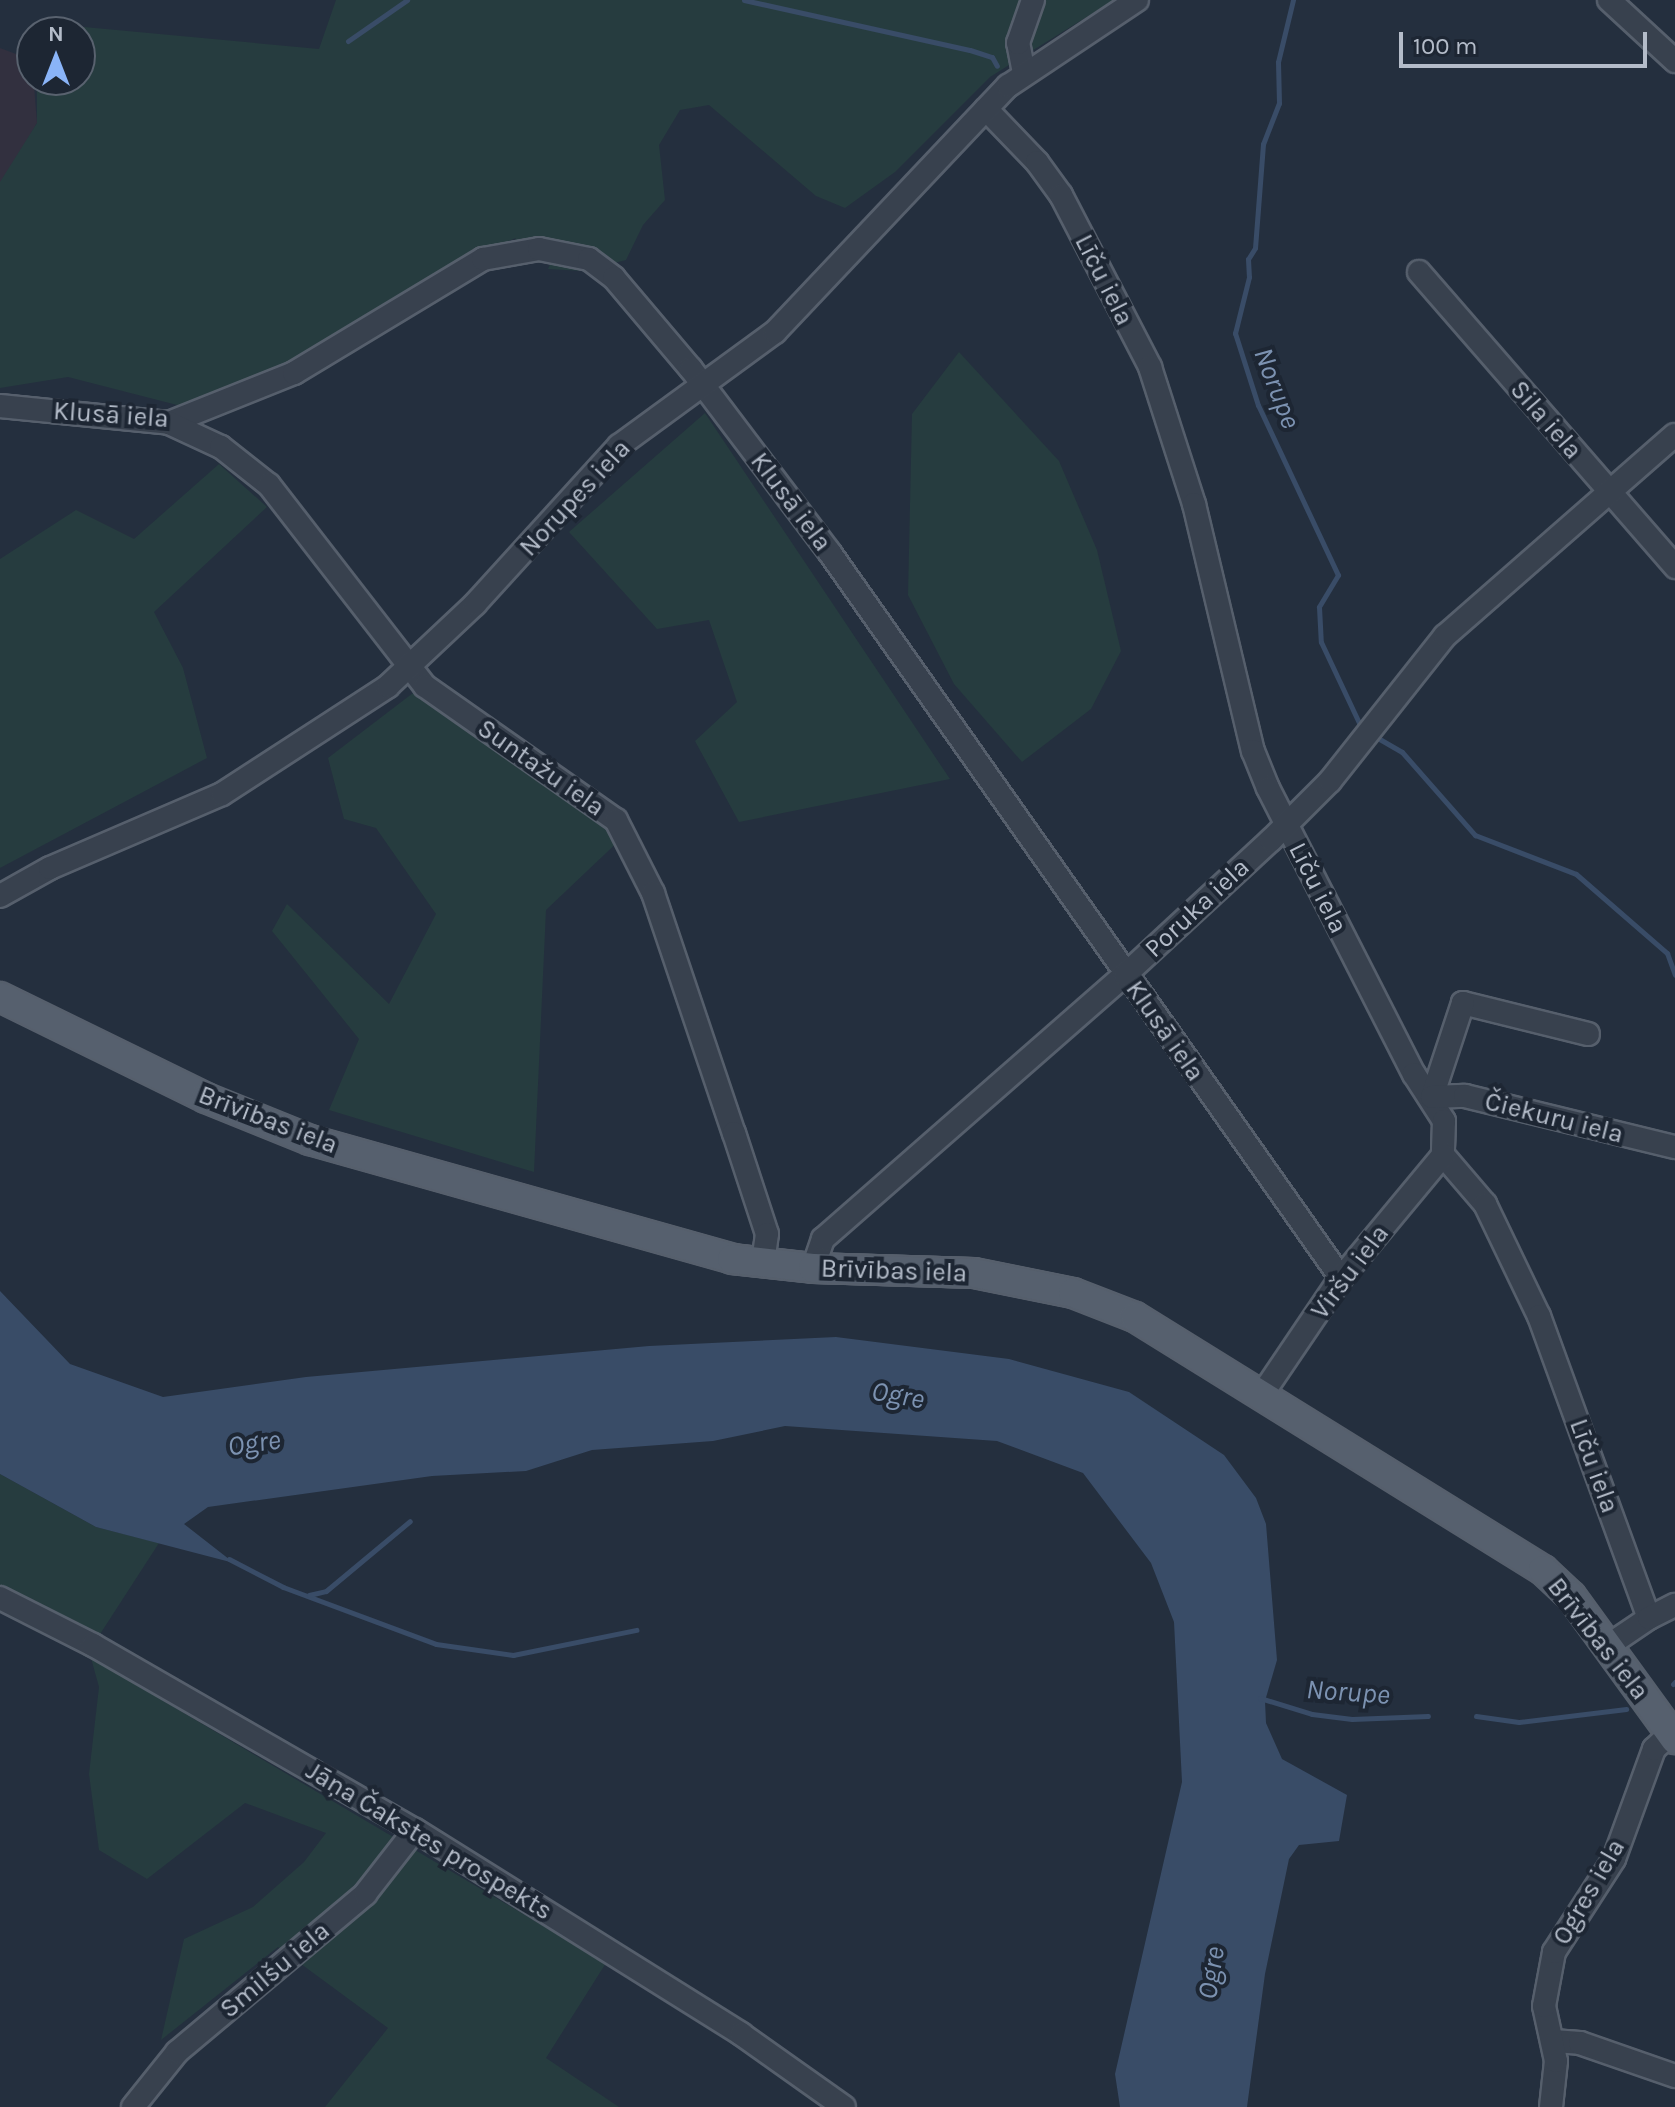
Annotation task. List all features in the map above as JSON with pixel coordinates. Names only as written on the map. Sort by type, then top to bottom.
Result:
[{"type":"main road","name":"Brīvības iela","points":[[0,997],[206,1098],[298,1136],[732,1259],[813,1268],[974,1273],[1073,1293],[1178,1340],[1511,1546],[1571,1596],[1673,1736]]},
{"type":"street","points":[[1024,73],[1018,43],[1033,0]]},
{"type":"street","name":"Norupes iela","points":[[0,896],[50,868],[222,794],[336,721],[406,668],[475,604],[619,446],[775,332],[986,109],[1024,73],[1087,37],[1137,0]]},
{"type":"street","points":[[1609,0],[1675,61]]},
{"type":"street","name":"Līču iela","points":[[986,109],[1037,162],[1061,195],[1150,367],[1194,504],[1253,751],[1285,825],[1414,1074],[1432,1097],[1444,1121],[1443,1155],[1485,1204],[1539,1316],[1649,1618]]},
{"type":"street","name":"Klusā iela","points":[[0,406],[169,423],[204,413],[294,373],[483,259],[510,251],[564,250],[599,266],[702,383],[830,553],[1341,1278]]},
{"type":"street","name":"Sila iela","points":[[1419,272],[1675,567]]},
{"type":"street","name":"Suntažu iela","points":[[169,423],[221,447],[269,485],[296,514],[406,668],[441,700],[616,820],[653,893],[734,1133],[767,1234],[763,1263]]},
{"type":"street","name":"Poruka iela","points":[[813,1268],[823,1239],[1125,975],[1330,781],[1445,636],[1675,435]]},
{"type":"street","points":[[1432,1097],[1463,1003],[1588,1034]]},
{"type":"street","name":"Čiekuru iela","points":[[1432,1097],[1465,1096],[1675,1147]]},
{"type":"street","name":"Viršu iela","points":[[1263,1393],[1341,1278],[1443,1155]]},
{"type":"street","name":"Jāņa Čakstes prospekts","points":[[0,1598],[104,1652],[415,1830],[728,2026],[844,2107]]},
{"type":"street","points":[[1609,1645],[1675,1605]]},
{"type":"street","name":"Ogres iela","points":[[1551,2107],[1556,2061],[1544,2006],[1554,1952],[1614,1859],[1654,1749],[1673,1736]]},
{"type":"street","name":"Smilšu iela","points":[[133,2107],[177,2052],[365,1894],[415,1830]]},
{"type":"street","points":[[1553,2041],[1580,2043],[1675,2076]]},
{"type":"shaded area","points":[[0,48],[16,54],[16,96],[35,96],[37,123],[0,187]]},
{"type":"green space","points":[[336,0],[1114,0],[990,77],[895,172],[845,208],[816,196],[709,105],[680,110],[659,145],[665,200],[643,225],[626,260],[583,271],[548,269],[556,251],[510,251],[516,238],[452,263],[283,366],[181,406],[68,377],[0,388],[0,182],[37,123],[37,96],[96,96],[96,28],[319,49]]},
{"type":"green space","points":[[959,352],[1059,461],[1097,550],[1121,651],[1091,709],[1022,762],[954,684],[908,595],[912,414]]},
{"type":"green space","points":[[705,413],[950,779],[739,822],[695,741],[737,702],[709,620],[657,629],[569,532]]},
{"type":"green space","points":[[219,464],[267,507],[154,612],[183,668],[207,758],[0,868],[0,559],[76,510],[134,539]]},
{"type":"green space","points":[[413,693],[624,836],[546,910],[534,1172],[329,1110],[359,1039],[272,931],[287,904],[389,1004],[436,914],[376,828],[344,819],[328,758]]},
{"type":"green space","points":[[0,1474],[96,1527],[159,1543],[93,1645],[0,1598]]},
{"type":"green space","points":[[91,1658],[606,1963],[546,2058],[619,2107],[325,2107],[388,2028],[278,1947],[161,2040],[184,1939],[253,1907],[304,1862],[326,1833],[245,1803],[147,1879],[99,1850],[89,1774],[99,1687]]},
{"type":"water","name":"Ogre","points":[[0,1291],[70,1364],[163,1397],[306,1377],[649,1346],[836,1337],[1009,1359],[1129,1392],[1224,1455],[1256,1498],[1266,1524],[1277,1660],[1265,1701],[1266,1723],[1282,1759],[1347,1795],[1339,1841],[1299,1845],[1289,1859],[1265,1974],[1247,2107],[1120,2107],[1115,2074],[1182,1782],[1174,1622],[1151,1563],[1083,1473],[997,1441],[785,1426],[713,1441],[592,1450],[526,1471],[432,1476],[208,1507],[184,1524],[234,1563],[96,1527],[0,1474]]},
{"type":"waterway","points":[[348,41],[407,0]]},
{"type":"waterway","points":[[744,0],[970,50],[992,57],[997,66]]},
{"type":"waterway","name":"Norupe","points":[[1293,0],[1278,62],[1279,103],[1263,144],[1255,248],[1248,259],[1249,277],[1235,333],[1258,405],[1338,575],[1319,607],[1321,642],[1360,725]]},
{"type":"waterway","name":"Norupe","points":[[1376,737],[1402,752],[1475,835],[1576,874],[1667,953],[1675,975]]},
{"type":"waterway","points":[[309,1595],[326,1591],[410,1521]]},
{"type":"waterway","points":[[229,1559],[283,1587],[436,1644],[513,1655],[636,1630]]},
{"type":"waterway","name":"Norupe","points":[[1260,1698],[1312,1714],[1352,1719],[1428,1716]]},
{"type":"waterway","name":"Norupe","points":[[1476,1716],[1519,1722],[1626,1709]]}]
